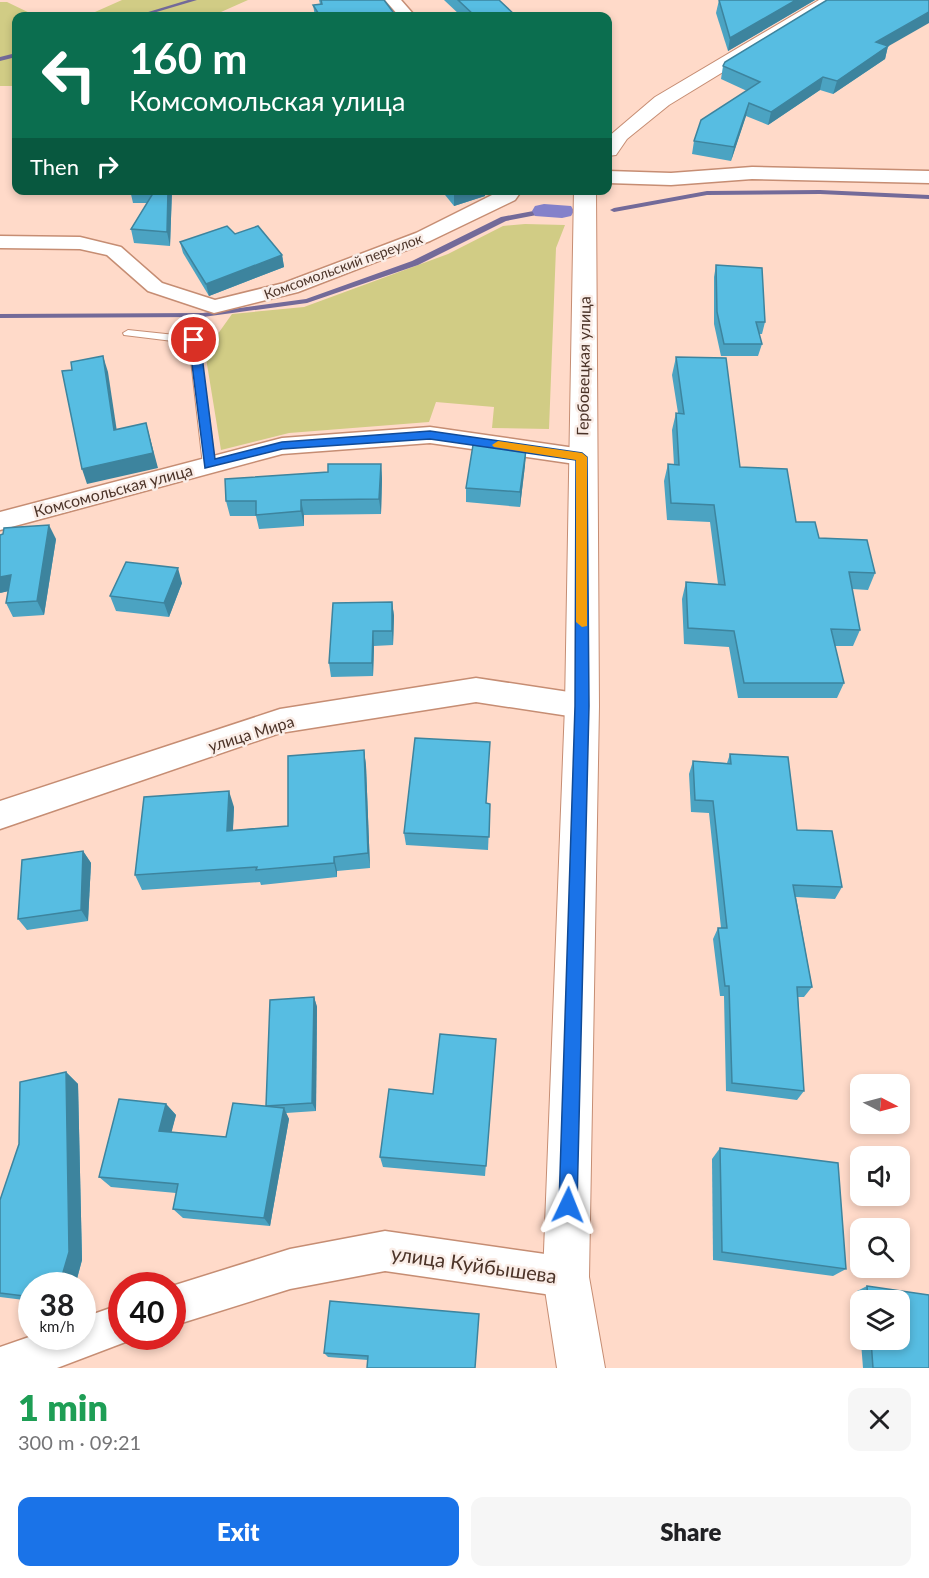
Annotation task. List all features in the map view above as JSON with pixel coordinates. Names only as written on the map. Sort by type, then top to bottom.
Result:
[{"type":"street","points":[[393,0],[404,12]]},
{"type":"street","points":[[612,145],[620,135],[662,101],[832,0]]},
{"type":"street","points":[[612,177],[671,179],[752,173],[929,177]]},
{"type":"street","name":"Комсомольский переулок","points":[[0,242],[80,243],[114,251],[155,287],[214,307],[291,288],[423,237],[509,195]]},
{"type":"street","name":"Гербовецкая улица","points":[[581,1368],[566,1277],[582,706],[585,195]]},
{"type":"street","name":"Комсомольская улица","points":[[0,520],[282,446],[430,435],[582,457]]},
{"type":"street","name":"улица Мира","points":[[0,815],[280,721],[476,690],[582,706]]},
{"type":"street","name":"улица Куйбышева","points":[[186,1302],[290,1269],[385,1251],[566,1277]]},
{"type":"street","points":[[0,1368],[108,1329]]},
{"type":"lane","points":[[128,333],[194,340],[210,465]]},
{"type":"shaded area","points":[[122,0],[248,0],[221,12],[95,12]]},
{"type":"shaded area","points":[[0,2],[7,2],[28,12],[12,12],[12,86],[0,86]]},
{"type":"shaded area","points":[[565,225],[556,248],[549,429],[492,428],[494,407],[436,402],[429,422],[289,433],[221,450],[205,352],[232,314],[304,307],[448,254],[503,226]]},
{"type":"building","points":[[321,0],[384,0],[393,12],[317,12],[313,5],[322,4]]},
{"type":"building","points":[[458,0],[499,0],[512,12],[471,12]]},
{"type":"building","points":[[719,0],[796,0],[730,38]]},
{"type":"building","points":[[827,0],[929,0],[929,12],[876,42],[888,46],[837,81],[823,77],[771,112],[749,103],[734,147],[694,141],[701,120],[760,82],[723,66],[725,62]]},
{"type":"building","points":[[152,195],[168,195],[167,232],[131,229]]},
{"type":"building","points":[[227,226],[235,234],[258,226],[282,255],[206,284],[180,242]]},
{"type":"building","points":[[716,265],[762,268],[765,322],[756,322],[762,344],[724,344],[717,312]]},
{"type":"building","points":[[103,356],[114,430],[146,423],[153,453],[82,469],[62,371],[72,370],[71,362]]},
{"type":"building","points":[[676,357],[726,358],[740,467],[787,469],[796,522],[815,522],[819,538],[867,540],[875,573],[849,572],[860,630],[831,629],[844,683],[744,683],[734,631],[688,628],[686,582],[725,585],[714,505],[671,503],[668,464],[679,465],[676,413],[684,414]]},
{"type":"building","points":[[473,445],[526,450],[520,492],[466,488]]},
{"type":"building","points":[[328,464],[381,464],[379,499],[301,500],[301,511],[256,515],[256,501],[226,501],[225,479],[328,472]]},
{"type":"building","points":[[49,525],[37,601],[6,603],[11,575],[0,577],[0,535],[3,534],[4,528]]},
{"type":"building","points":[[126,562],[178,568],[164,603],[110,596]]},
{"type":"building","points":[[392,602],[392,631],[373,631],[372,663],[329,663],[333,603]]},
{"type":"building","points":[[415,738],[490,742],[486,803],[490,804],[489,837],[404,833]]},
{"type":"building","points":[[364,750],[368,853],[334,857],[334,863],[256,870],[257,867],[135,875],[144,797],[229,791],[227,831],[288,826],[288,756]]},
{"type":"building","points":[[730,754],[788,757],[797,830],[832,831],[842,887],[793,885],[812,987],[797,987],[804,1091],[732,1083],[729,986],[725,986],[718,928],[727,928],[713,801],[695,800],[693,761],[731,764]]},
{"type":"building","points":[[83,851],[81,910],[18,919],[22,860]]},
{"type":"building","points":[[314,997],[312,1103],[266,1106],[270,1000]]},
{"type":"building","points":[[440,1034],[496,1039],[486,1166],[380,1157],[389,1089],[433,1094]]},
{"type":"building","points":[[66,1072],[69,1252],[63,1272],[18,1272],[18,1295],[0,1293],[0,1200],[19,1144],[20,1082]]},
{"type":"building","points":[[119,1099],[166,1104],[159,1131],[226,1137],[233,1103],[284,1108],[264,1218],[173,1209],[178,1184],[99,1177]]},
{"type":"building","points":[[720,1148],[838,1163],[846,1269],[722,1252]]},
{"type":"building","points":[[867,1286],[895,1290],[867,1290]]},
{"type":"building","points":[[910,1292],[929,1295],[929,1368],[873,1368],[872,1350],[910,1350]]},
{"type":"building","points":[[330,1301],[479,1314],[475,1368],[367,1368],[368,1356],[324,1353]]},
{"type":"waterway","points":[[152,12],[194,0]]},
{"type":"waterway","points":[[0,59],[12,56]]},
{"type":"waterway","points":[[614,210],[707,193],[820,192],[929,197]]},
{"type":"waterway","points":[[0,316],[203,315],[307,301],[415,263],[504,219],[544,211]]},
{"type":"waterway","points":[[544,211],[562,211]]},
{"type":"slow traffic","points":[[498,445],[582,457],[582,622]]},
{"type":"route","points":[[194,340],[210,465],[282,446],[430,435],[582,457],[582,706],[568,1205]]}]
